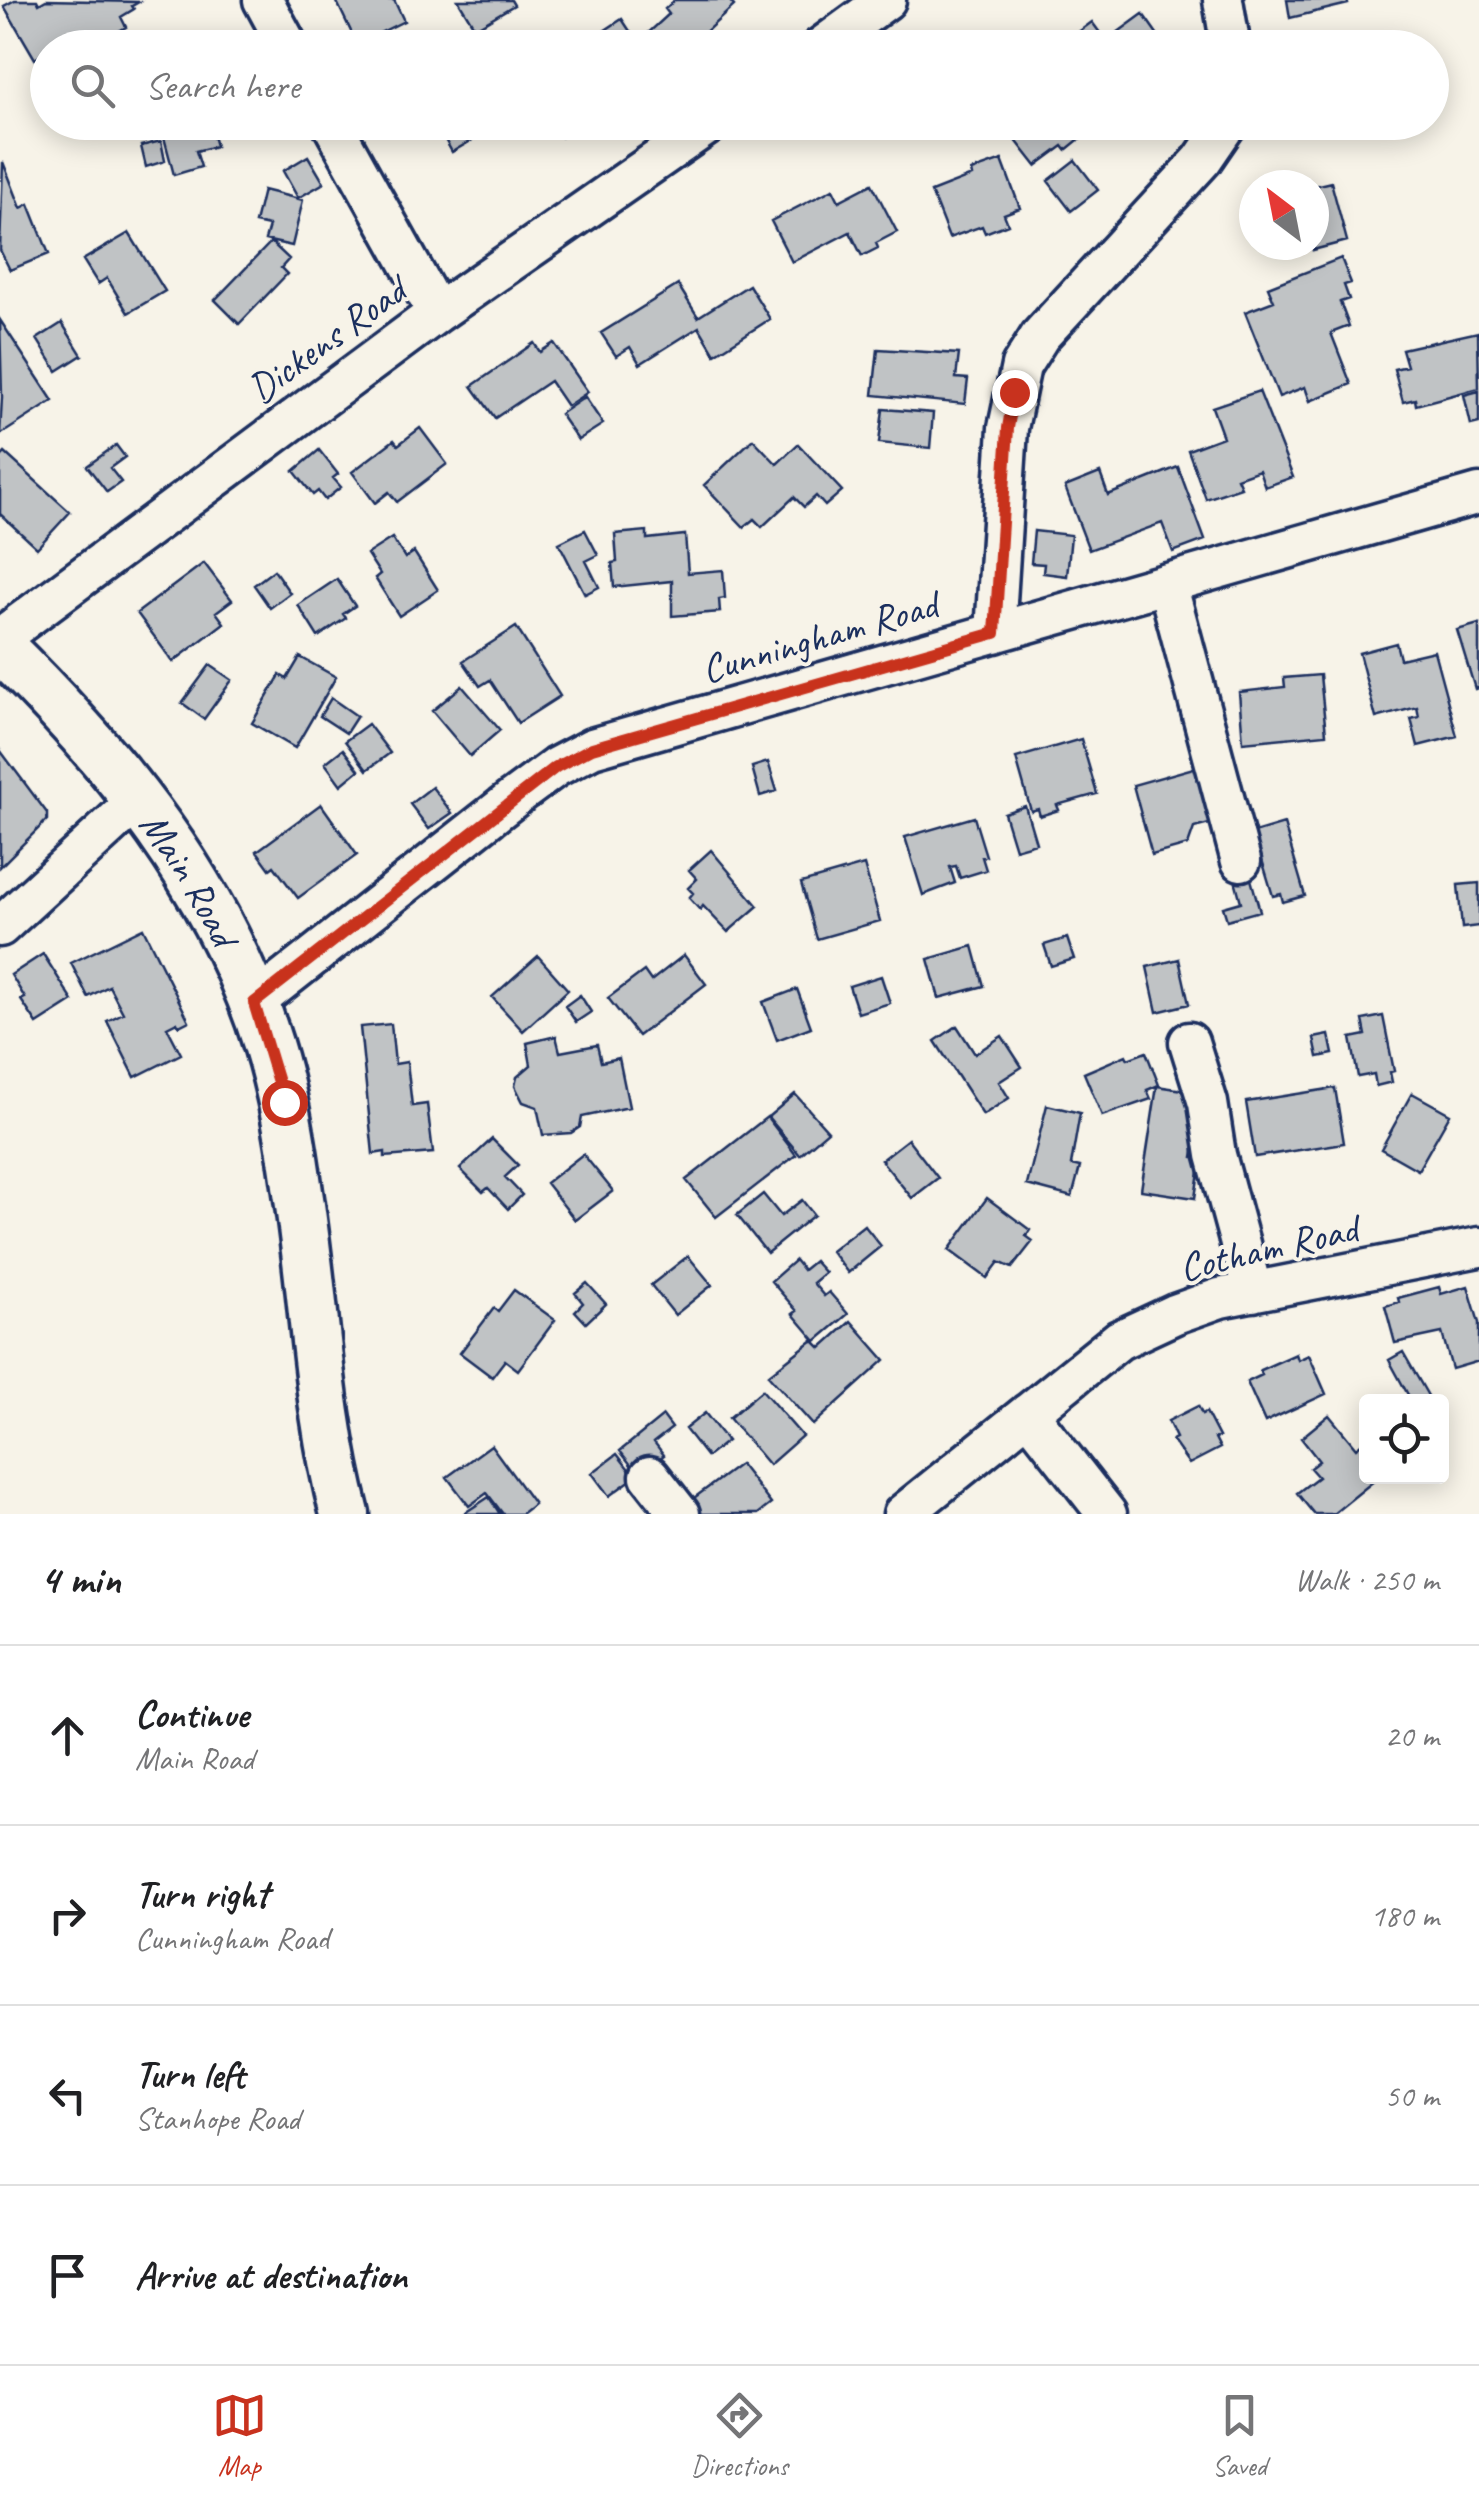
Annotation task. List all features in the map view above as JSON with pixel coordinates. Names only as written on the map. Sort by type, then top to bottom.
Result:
[{"type":"main road","name":"Main Road","points":[[0,647],[78,726],[139,799],[205,896],[254,1003],[284,1102],[299,1196],[334,1511]]},
{"type":"street","points":[[263,0],[279,30]]},
{"type":"street","points":[[845,30],[886,0]]},
{"type":"street","points":[[1224,0],[1228,30]]},
{"type":"street","points":[[341,140],[437,313]]},
{"type":"street","name":"Dickens Road","points":[[0,638],[437,313],[686,140]]},
{"type":"street","points":[[995,633],[1008,428],[1021,366],[1040,336],[1202,160],[1216,140]]},
{"type":"street","name":"Cunningham Road","points":[[254,1003],[514,798],[556,767],[592,748],[1479,494]]},
{"type":"street","points":[[1167,584],[1242,861]]},
{"type":"street","points":[[0,927],[139,799]]},
{"type":"street","points":[[1190,1042],[1253,1292]]},
{"type":"street","name":"Cotham Road","points":[[903,1514],[1119,1340],[1175,1314],[1253,1292],[1479,1247]]},
{"type":"street","points":[[1028,1413],[1107,1514]]},
{"type":"street","points":[[650,1476],[680,1514]]},
{"type":"building","points":[[15,0],[37,0],[39,4],[46,0],[139,2],[121,17],[126,27],[121,30],[30,30],[30,50],[4,6]]},
{"type":"building","points":[[336,0],[394,0],[404,21],[386,30],[350,30]]},
{"type":"building","points":[[458,0],[511,0],[514,5],[475,28]]},
{"type":"building","points":[[675,0],[729,0],[734,6],[708,30],[651,30],[669,14],[665,9]]},
{"type":"building","points":[[1287,0],[1347,0],[1348,4],[1290,18]]},
{"type":"building","points":[[1143,14],[1154,30],[1121,30]]},
{"type":"building","points":[[622,19],[629,30],[605,30]]},
{"type":"building","points":[[1092,22],[1098,30],[1081,30]]},
{"type":"building","points":[[165,140],[214,140],[216,146],[196,151],[201,167],[174,175]]},
{"type":"building","points":[[445,140],[472,140],[452,152]]},
{"type":"building","points":[[1016,140],[1078,140],[1066,150],[1063,146],[1036,166]]},
{"type":"building","points":[[161,141],[165,161],[146,167],[141,146]]},
{"type":"building","points":[[308,156],[324,183],[298,198],[283,171]]},
{"type":"building","points":[[1002,160],[1020,208],[1004,214],[1008,224],[985,233],[982,226],[949,238],[931,192]]},
{"type":"building","points":[[1075,160],[1098,190],[1071,211],[1048,181]]},
{"type":"building","points":[[3,162],[21,208],[29,204],[49,254],[10,270],[0,250]]},
{"type":"building","points":[[1329,182],[1347,241],[1329,246]]},
{"type":"building","points":[[872,184],[897,232],[862,256],[850,232],[792,262],[771,221],[833,189],[839,201]]},
{"type":"building","points":[[263,190],[303,200],[292,246],[265,240],[269,226],[255,223]]},
{"type":"building","points":[[129,233],[165,291],[128,313],[107,278],[98,284],[83,260]]},
{"type":"building","points":[[271,242],[289,259],[281,268],[287,274],[239,324],[215,300]]},
{"type":"building","points":[[1341,258],[1351,283],[1344,285],[1349,299],[1340,302],[1349,326],[1331,333],[1351,384],[1310,401],[1305,387],[1279,397],[1245,312],[1274,301],[1268,287]]},
{"type":"building","points":[[678,285],[698,317],[749,285],[770,319],[715,354],[699,327],[640,364],[630,347],[616,356],[601,333]]},
{"type":"building","points":[[0,320],[53,401],[0,435],[2,397]]},
{"type":"building","points":[[62,323],[82,355],[57,371],[37,339]]},
{"type":"building","points":[[1478,332],[1479,388],[1416,405],[1415,399],[1403,402],[1394,369],[1407,366],[1402,349]]},
{"type":"building","points":[[534,343],[540,352],[554,343],[588,392],[567,406],[550,381],[495,418],[472,386]]},
{"type":"building","points":[[878,349],[959,354],[956,378],[968,379],[965,404],[873,395]]},
{"type":"building","points":[[1259,391],[1293,477],[1265,487],[1259,470],[1237,478],[1241,487],[1206,499],[1188,450],[1223,437],[1212,407]]},
{"type":"building","points":[[1479,391],[1479,423],[1471,425],[1464,395]]},
{"type":"building","points":[[585,397],[603,424],[578,440],[560,414]]},
{"type":"building","points":[[883,409],[933,413],[930,448],[879,443]]},
{"type":"building","points":[[420,428],[447,464],[397,502],[389,492],[375,503],[352,472],[394,440],[398,445]]},
{"type":"building","points":[[753,439],[777,464],[798,444],[842,491],[825,506],[816,496],[804,507],[794,497],[762,527],[754,519],[744,527],[704,485]]},
{"type":"building","points":[[116,445],[125,457],[110,468],[121,482],[107,492],[87,466]]},
{"type":"building","points":[[319,450],[338,474],[333,478],[341,487],[325,500],[318,491],[313,495],[294,471]]},
{"type":"building","points":[[5,453],[70,512],[37,548],[0,514],[0,458]]},
{"type":"building","points":[[1178,467],[1205,540],[1173,552],[1162,523],[1089,550],[1065,487],[1100,473],[1108,495]]},
{"type":"building","points":[[585,530],[598,555],[586,561],[599,587],[585,594],[559,543]]},
{"type":"building","points":[[647,531],[647,539],[685,535],[688,573],[723,570],[725,598],[719,599],[720,612],[672,616],[672,581],[614,587],[615,534]]},
{"type":"building","points":[[1034,531],[1071,535],[1067,576],[1043,573],[1044,564],[1031,563]]},
{"type":"building","points":[[392,538],[405,558],[414,552],[438,590],[399,616],[375,578],[380,574],[367,554]]},
{"type":"building","points":[[204,563],[232,600],[216,612],[224,623],[173,662],[137,613]]},
{"type":"building","points":[[274,570],[290,593],[270,608],[254,585]]},
{"type":"building","points":[[337,579],[355,606],[343,614],[346,618],[318,637],[298,605]]},
{"type":"building","points":[[1479,624],[1479,688],[1475,689],[1457,630]]},
{"type":"building","points":[[516,627],[560,696],[518,723],[490,680],[480,686],[463,661]]},
{"type":"building","points":[[1396,643],[1400,659],[1434,651],[1457,736],[1418,746],[1411,719],[1419,717],[1417,707],[1376,718],[1359,653]]},
{"type":"building","points":[[300,657],[336,677],[295,748],[252,723],[280,675],[287,679]]},
{"type":"building","points":[[210,665],[232,680],[204,719],[182,703]]},
{"type":"building","points":[[1320,675],[1326,734],[1243,742],[1239,692],[1285,687],[1284,678]]},
{"type":"building","points":[[462,686],[500,730],[470,756],[432,711]]},
{"type":"building","points":[[331,698],[357,716],[346,733],[320,716]]},
{"type":"building","points":[[368,724],[390,753],[367,770],[345,741]]},
{"type":"building","points":[[1081,739],[1097,794],[1057,805],[1059,810],[1040,816],[1038,809],[1031,811],[1016,758]]},
{"type":"building","points":[[343,749],[359,770],[341,785],[325,763]]},
{"type":"building","points":[[0,750],[47,813],[47,820],[0,867]]},
{"type":"building","points":[[768,762],[777,791],[760,796],[752,767]]},
{"type":"building","points":[[1197,767],[1213,823],[1194,828],[1188,845],[1152,855],[1133,785]]},
{"type":"building","points":[[432,787],[452,813],[429,829],[410,804]]},
{"type":"building","points":[[321,804],[357,855],[298,898],[257,851]]},
{"type":"building","points":[[1025,806],[1036,843],[1015,849],[1004,813]]},
{"type":"building","points":[[974,817],[986,856],[982,857],[986,870],[960,878],[956,866],[950,867],[955,883],[923,895],[905,837]]},
{"type":"building","points":[[1284,824],[1305,896],[1283,902],[1281,894],[1273,896],[1254,833]]},
{"type":"building","points":[[711,850],[758,906],[728,932],[703,906],[700,910],[689,898],[693,893],[688,888],[697,879],[689,870]]},
{"type":"building","points":[[864,865],[880,921],[817,939],[801,883]]},
{"type":"building","points":[[1249,872],[1260,911],[1227,920],[1223,907],[1241,902],[1234,876]]},
{"type":"building","points":[[1479,883],[1479,926],[1462,928],[1458,885]]},
{"type":"building","points":[[143,928],[189,1021],[167,1027],[181,1054],[135,1077],[107,1021],[123,1013],[109,986],[88,997],[71,963]]},
{"type":"building","points":[[1067,938],[1074,959],[1051,966],[1044,945]]},
{"type":"building","points":[[973,946],[984,986],[939,998],[928,959]]},
{"type":"building","points":[[43,954],[73,1001],[37,1024],[11,975]]},
{"type":"building","points":[[684,955],[706,984],[638,1036],[608,998],[644,971],[651,981]]},
{"type":"building","points":[[538,956],[568,990],[523,1031],[492,997]]},
{"type":"building","points":[[1179,959],[1189,1004],[1157,1012],[1147,967]]},
{"type":"building","points":[[881,976],[890,1003],[858,1013],[849,986]]},
{"type":"building","points":[[797,989],[811,1027],[777,1040],[763,1002]]},
{"type":"building","points":[[580,995],[591,1012],[576,1022],[565,1006]]},
{"type":"building","points":[[1383,1016],[1394,1071],[1390,1072],[1392,1082],[1376,1086],[1374,1074],[1358,1077],[1351,1038],[1366,1035],[1363,1020]]},
{"type":"building","points":[[391,1024],[395,1064],[407,1062],[412,1106],[427,1104],[433,1153],[385,1157],[385,1152],[373,1154],[360,1027]]},
{"type":"building","points":[[957,1026],[975,1054],[1002,1036],[1022,1067],[999,1082],[1009,1098],[983,1115],[935,1041]]},
{"type":"building","points":[[1329,1035],[1333,1054],[1318,1057],[1314,1038]]},
{"type":"building","points":[[556,1036],[560,1052],[597,1045],[601,1062],[619,1058],[629,1107],[582,1117],[580,1127],[571,1133],[543,1135],[537,1107],[523,1102],[515,1086],[517,1077],[531,1065],[527,1043]]},
{"type":"building","points":[[1146,1052],[1159,1085],[1147,1090],[1151,1099],[1102,1116],[1084,1073],[1126,1055],[1128,1059]]},
{"type":"building","points":[[1157,1086],[1203,1093],[1193,1157],[1201,1158],[1195,1198],[1141,1190]]},
{"type":"building","points":[[1335,1088],[1344,1143],[1255,1157],[1246,1102]]},
{"type":"building","points":[[1412,1093],[1450,1114],[1418,1170],[1381,1149]]},
{"type":"building","points":[[795,1094],[828,1131],[800,1155],[768,1117]]},
{"type":"building","points":[[1047,1105],[1080,1113],[1071,1165],[1080,1167],[1072,1197],[1027,1185]]},
{"type":"building","points":[[767,1117],[796,1155],[716,1217],[686,1180]]},
{"type":"building","points":[[492,1139],[518,1165],[505,1177],[522,1195],[508,1209],[488,1188],[483,1192],[460,1169]]},
{"type":"building","points":[[908,1139],[938,1178],[912,1198],[881,1160]]},
{"type":"building","points":[[583,1154],[613,1191],[575,1220],[546,1183]]},
{"type":"building","points":[[763,1194],[781,1216],[802,1200],[814,1215],[767,1253],[737,1215]]},
{"type":"building","points":[[987,1198],[1030,1230],[1026,1236],[1033,1241],[1012,1268],[999,1262],[987,1278],[949,1250]]},
{"type":"building","points":[[864,1225],[881,1246],[848,1273],[831,1251]]},
{"type":"building","points":[[688,1256],[712,1285],[675,1315],[651,1285]]},
{"type":"building","points":[[795,1260],[803,1270],[814,1261],[825,1273],[813,1283],[824,1296],[829,1292],[848,1314],[816,1341],[771,1281]]},
{"type":"building","points":[[587,1283],[606,1304],[586,1323],[575,1311],[583,1303],[575,1293]]},
{"type":"building","points":[[1468,1286],[1479,1323],[1479,1361],[1452,1369],[1442,1333],[1395,1343],[1385,1306],[1399,1302],[1398,1298],[1439,1287],[1441,1294]]},
{"type":"building","points":[[514,1290],[555,1320],[518,1370],[505,1360],[492,1377],[460,1353],[494,1308],[498,1311]]},
{"type":"building","points":[[851,1321],[885,1360],[813,1425],[768,1375],[813,1340],[821,1348]]},
{"type":"building","points":[[1403,1352],[1427,1394],[1408,1394],[1389,1360]]},
{"type":"building","points":[[1296,1354],[1298,1360],[1309,1355],[1326,1394],[1265,1422],[1247,1382],[1262,1375],[1260,1370]]},
{"type":"building","points":[[762,1390],[802,1436],[769,1465],[729,1418]]},
{"type":"building","points":[[1198,1406],[1202,1414],[1206,1412],[1219,1437],[1215,1438],[1220,1448],[1189,1464],[1172,1440],[1176,1438],[1168,1421]]},
{"type":"building","points":[[705,1413],[727,1441],[707,1457],[685,1429]]},
{"type":"building","points":[[1329,1415],[1356,1448],[1359,1446],[1359,1484],[1370,1484],[1333,1514],[1314,1514],[1297,1493],[1318,1477],[1310,1468],[1319,1461],[1301,1438]]},
{"type":"building","points":[[663,1416],[672,1428],[654,1442],[664,1455],[639,1475],[620,1451]]},
{"type":"building","points":[[491,1445],[534,1504],[521,1514],[503,1514],[487,1493],[469,1506],[447,1477]]},
{"type":"building","points":[[617,1454],[635,1477],[609,1496],[592,1473]]},
{"type":"building","points":[[740,1464],[771,1504],[758,1514],[689,1514],[683,1506]]},
{"type":"building","points":[[489,1497],[500,1514],[463,1514]]},
{"type":"route","points":[[284,1102],[254,1003],[556,767],[592,748],[995,633],[1008,428],[1014,392]]}]
